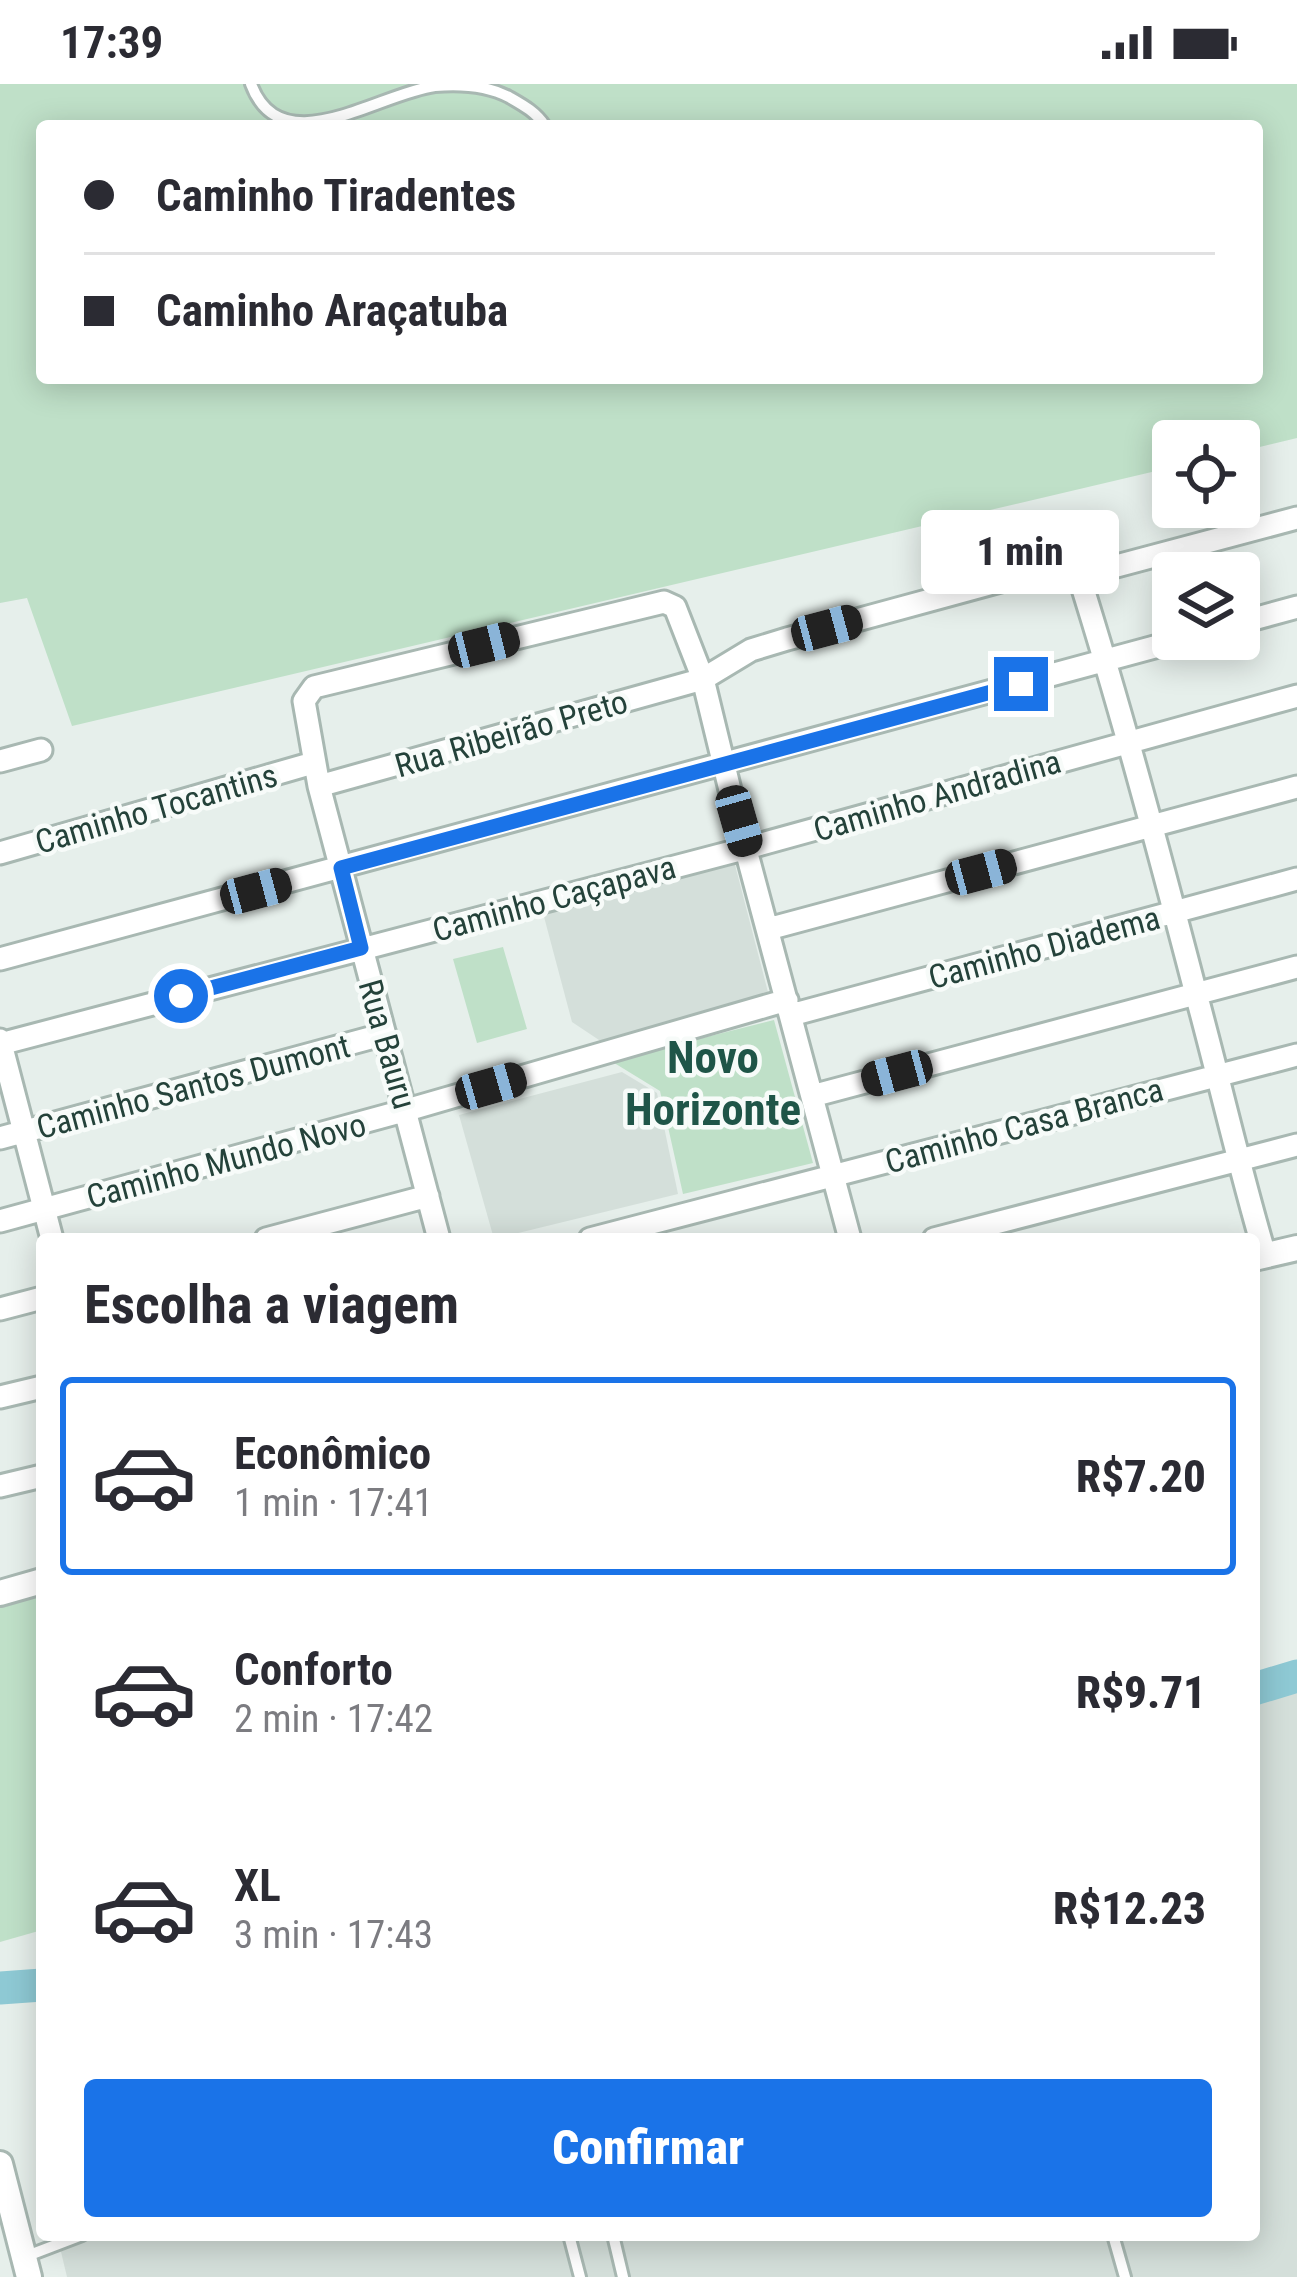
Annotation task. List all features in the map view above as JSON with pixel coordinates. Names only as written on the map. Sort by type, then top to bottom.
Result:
[{"type":"street","name":"Rua Ribeirão Preto","points":[[319,786],[703,679],[752,650],[830,627],[1026,574],[1051,571],[1079,576],[1297,518]]},
{"type":"street","points":[[1079,576],[1196,994],[1254,1233]]},
{"type":"street","name":"Rua Bauru","points":[[437,1233],[313,763],[304,701],[314,687],[655,602],[675,608],[703,679]]},
{"type":"street","points":[[1260,617],[1297,607]]},
{"type":"street","points":[[0,958],[1152,648]]},
{"type":"street","points":[[703,679],[848,1233]]},
{"type":"street","name":"Caminho Andradina","points":[[746,848],[1297,696]]},
{"type":"street","points":[[0,761],[41,750]]},
{"type":"street","name":"Caminho Tocantins","points":[[0,853],[313,763]]},
{"type":"street","points":[[768,929],[1297,787]]},
{"type":"street","name":"Caminho Caçapava","points":[[0,1043],[746,848]]},
{"type":"street","name":"Caminho Diadema","points":[[407,1110],[1297,879]]},
{"type":"street","points":[[812,1096],[1297,967]]},
{"type":"street","name":"Caminho Santos Dumont","points":[[0,1138],[385,1034]]},
{"type":"street","points":[[0,1043],[50,1233]]},
{"type":"street","name":"Caminho Casa Branca","points":[[613,1233],[1297,1054]]},
{"type":"street","name":"Caminho Mundo Novo","points":[[0,1221],[407,1110]]},
{"type":"street","points":[[957,1233],[1297,1144]]},
{"type":"street","points":[[289,1233],[428,1196]]},
{"type":"street","points":[[1260,1257],[1297,1248]]},
{"type":"street","points":[[0,1310],[36,1300]]},
{"type":"street","points":[[0,1397],[36,1388]]},
{"type":"street","points":[[0,1486],[36,1477]]},
{"type":"street","points":[[0,1593],[36,1583]]},
{"type":"street","points":[[0,2164],[26,2267]]},
{"type":"lane","points":[[251,84],[266,111],[280,120]]},
{"type":"lane","points":[[329,120],[438,85],[476,86],[502,93],[540,120]]},
{"type":"lane","points":[[26,2267],[72,2241]]},
{"type":"lane","points":[[571,2241],[580,2277]]},
{"type":"lane","points":[[614,2241],[623,2277]]},
{"type":"lane","points":[[1115,2241],[1125,2277]]},
{"type":"shaded area","points":[[734,861],[770,1000],[602,1042],[572,1022],[543,913]]},
{"type":"shaded area","points":[[622,1072],[657,1093],[678,1194],[519,1233],[492,1233],[459,1115]]},
{"type":"shaded area","points":[[1297,1665],[1297,2277],[67,2277],[58,2241],[1260,2241],[1260,1677]]},
{"type":"green space","points":[[0,84],[1297,84],[1297,438],[1260,447],[1260,420],[1152,420],[1152,472],[72,726],[27,598],[0,603]]},
{"type":"green space","points":[[503,947],[527,1029],[477,1043],[453,959]]},
{"type":"green space","points":[[774,1020],[813,1163],[683,1194],[660,1091],[611,1061]]},
{"type":"green space","points":[[36,1598],[36,1932],[0,1942],[0,1608]]},
{"type":"waterway","points":[[1260,1687],[1297,1676]]},
{"type":"waterway","points":[[0,1988],[36,1985]]},
{"type":"district","name":"Novo Horizonte","points":[[713,1083]]},
{"type":"route","points":[[181,996],[361,948],[341,868],[1021,684]]}]
